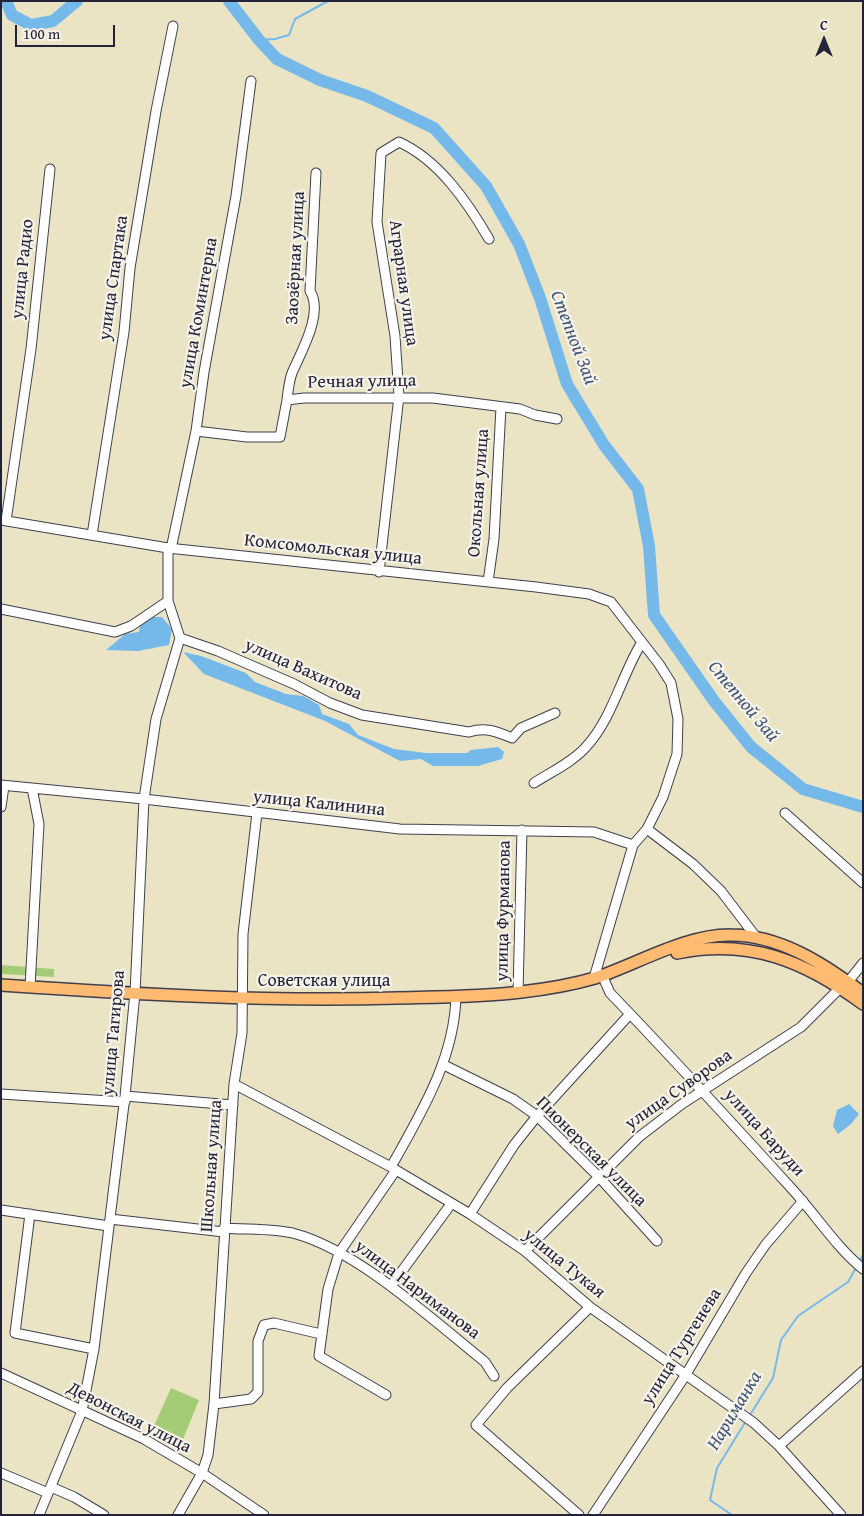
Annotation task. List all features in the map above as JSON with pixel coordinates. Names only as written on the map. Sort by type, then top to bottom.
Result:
[{"type":"main road","name":"Советская улица","points":[[1,985],[308,1001],[456,997],[518,993],[561,987],[598,977],[709,937],[732,935],[756,937],[787,947],[844,985],[863,1004]]},
{"type":"main road","name":"Советская улица","points":[[643,960],[704,948],[725,947],[757,950],[784,959],[863,993]]},
{"type":"street","name":"улица Спартака","points":[[92,535],[124,332],[130,268],[156,111],[173,26]]},
{"type":"street","name":"улица Коминтерна","points":[[169,549],[196,431],[204,372],[236,196],[251,81]]},
{"type":"street","name":"Аграрная улица","points":[[380,572],[398,396],[395,336],[377,222],[381,153],[400,142],[411,148],[435,168],[458,192],[476,215],[489,240]]},
{"type":"street","name":"улица Радио","points":[[3,521],[31,349],[50,169]]},
{"type":"street","name":"Заозёрная улица","points":[[287,400],[292,375],[308,340],[313,312],[314,298],[310,291],[316,174]]},
{"type":"street","name":"Речная улица","points":[[196,431],[246,437],[280,437],[287,400],[398,396],[433,398],[501,407],[558,419]]},
{"type":"street","name":"Окольная улица","points":[[488,582],[494,539],[501,407]]},
{"type":"street","name":"Комсомольская улица","points":[[3,521],[169,549],[589,594],[611,602],[671,683],[678,719],[677,754],[663,797],[647,829],[633,845]]},
{"type":"street","points":[[169,549],[168,601],[180,638]]},
{"type":"street","points":[[1,609],[115,632],[130,626],[168,601]]},
{"type":"street","name":"улица Вахитова","points":[[180,638],[218,651],[294,684],[330,703],[379,719],[469,732],[479,729],[492,730],[512,738],[521,728],[555,713]]},
{"type":"street","name":"улица Тагирова","points":[[39,1515],[82,1411],[94,1349],[125,1099],[135,993],[144,799],[156,719],[180,638]]},
{"type":"street","points":[[534,783],[569,762],[584,748],[600,728],[633,657],[642,642]]},
{"type":"street","points":[[1,807],[3,785]]},
{"type":"street","name":"улица Калинина","points":[[3,785],[144,799],[400,829],[594,832],[633,845]]},
{"type":"street","points":[[30,987],[39,824],[32,788]]},
{"type":"street","name":"Школьная улица","points":[[178,1515],[202,1473],[208,1455],[214,1404],[232,1105],[242,1033],[243,934],[256,813]]},
{"type":"street","points":[[785,813],[863,882]]},
{"type":"street","points":[[647,829],[693,864],[721,891],[756,937]]},
{"type":"street","name":"улица Фурманова","points":[[518,993],[522,830]]},
{"type":"street","points":[[598,977],[633,845]]},
{"type":"street","name":"улица Суворова","points":[[526,1251],[639,1137],[682,1104],[801,1027],[844,985],[863,963]]},
{"type":"street","name":"улица Баруди","points":[[598,977],[607,990],[704,1091],[803,1201],[849,1258],[863,1269]]},
{"type":"street","points":[[386,1395],[319,1356],[328,1289],[339,1253],[393,1168],[444,1065],[455,1023],[456,997]]},
{"type":"street","points":[[470,1214],[514,1145],[536,1116],[630,1014]]},
{"type":"street","name":"Пионерская улица","points":[[444,1065],[513,1099],[536,1116],[598,1177],[657,1241]]},
{"type":"street","name":"улица Тукая","points":[[234,1084],[393,1168],[470,1214],[526,1251],[590,1307],[754,1424],[779,1446],[841,1515]]},
{"type":"street","points":[[1,1094],[232,1105]]},
{"type":"street","name":"улица Тургенева","points":[[593,1515],[685,1376],[746,1273],[766,1244],[803,1201]]},
{"type":"street","points":[[390,1286],[451,1204]]},
{"type":"street","name":"улица Нариманова","points":[[1,1210],[109,1222],[294,1233],[313,1239],[339,1253],[390,1286],[485,1362],[494,1376]]},
{"type":"street","points":[[30,1214],[15,1333],[94,1349]]},
{"type":"street","points":[[579,1515],[476,1425],[507,1388],[590,1307]]},
{"type":"street","points":[[214,1404],[250,1400],[258,1392],[258,1341],[264,1325],[274,1323],[321,1334]]},
{"type":"street","points":[[779,1446],[863,1371]]},
{"type":"street","name":"Девонская улица","points":[[1,1374],[144,1439],[202,1473],[264,1515]]},
{"type":"street","points":[[1,1473],[74,1497],[104,1515]]},
{"type":"green space","points":[[1,965],[54,969],[54,977],[1,974]]},
{"type":"green space","points":[[171,1388],[199,1400],[183,1439],[154,1426]]},
{"type":"water","points":[[153,617],[162,617],[172,629],[169,645],[138,651],[106,650],[125,634],[139,632],[140,626]]},
{"type":"water","points":[[183,652],[201,656],[246,673],[255,682],[286,694],[303,696],[319,705],[322,714],[349,724],[358,735],[394,749],[426,753],[467,753],[471,750],[498,747],[504,752],[502,759],[478,766],[433,766],[421,759],[400,761],[325,721],[204,674]]},
{"type":"water","points":[[849,1104],[859,1114],[851,1124],[838,1134],[833,1126],[837,1110]]},
{"type":"waterway","name":"Степной Зай","points":[[6,1],[12,15],[31,25],[53,21],[77,1]]},
{"type":"waterway","name":"Степной Зай","points":[[229,1],[259,40],[277,59],[320,80],[367,96],[434,128],[486,186],[519,244],[540,298],[567,384],[604,445],[638,489],[649,546],[654,615],[714,701],[751,747],[803,789],[863,807]]},
{"type":"waterway","points":[[259,40],[275,39],[289,35],[295,19],[328,1]]},
{"type":"waterway","name":"Нариманка","points":[[859,1262],[863,1255]]},
{"type":"waterway","name":"Нариманка","points":[[750,1415],[773,1378],[781,1340],[798,1316],[848,1282],[857,1266]]},
{"type":"waterway","name":"Нариманка","points":[[732,1515],[710,1500],[717,1468],[746,1421]]}]
